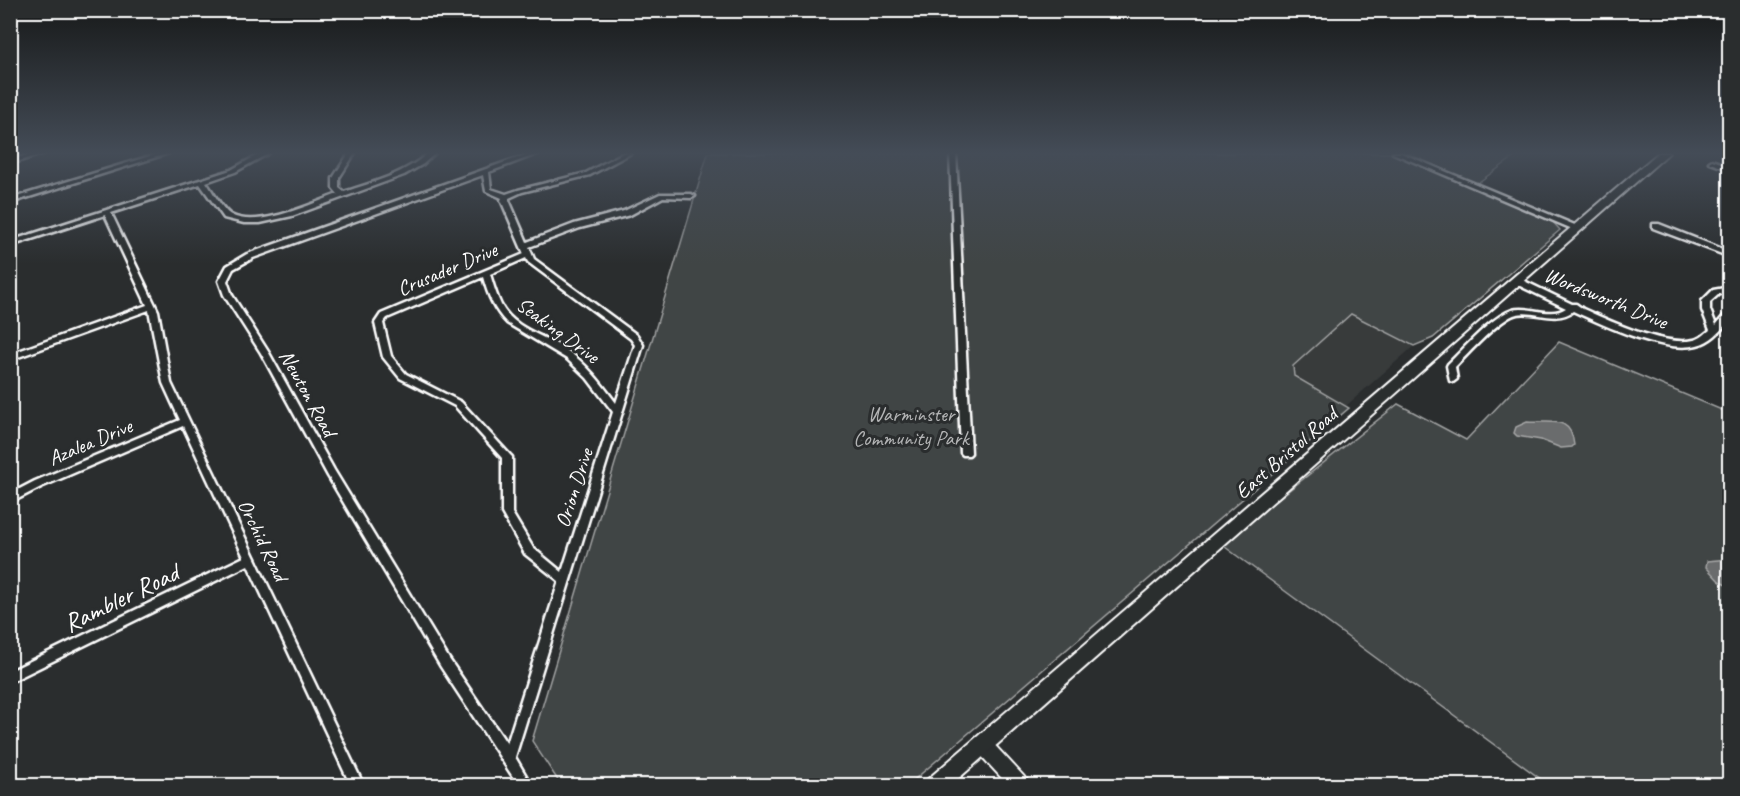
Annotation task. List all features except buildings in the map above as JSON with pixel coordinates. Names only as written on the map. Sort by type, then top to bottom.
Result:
[{"type":"main road","name":"East Bristol Road","points":[[935,786],[1621,190]]},
{"type":"street","points":[[10,201],[45,190]]},
{"type":"street","points":[[10,244],[177,190]]},
{"type":"street","points":[[208,190],[223,213],[244,220],[277,218],[357,190]]},
{"type":"street","points":[[338,190],[344,195]]},
{"type":"street","name":"Newton Road","points":[[436,190],[250,256],[230,268],[223,281],[228,295],[265,352],[331,473],[445,663],[509,758]]},
{"type":"street","points":[[488,190],[507,196],[529,190]]},
{"type":"street","points":[[955,190],[966,453]]},
{"type":"street","points":[[1486,190],[1578,228]]},
{"type":"street","name":"Crusader Drive","points":[[564,579],[529,551],[507,513],[507,457],[458,404],[404,376],[384,351],[379,323],[382,317],[486,273],[577,226],[627,213],[662,195],[691,196]]},
{"type":"street","points":[[507,196],[505,200],[526,251]]},
{"type":"street","name":"Orchid Road","points":[[107,213],[152,306],[166,383],[358,786]]},
{"type":"street","points":[[1656,226],[1730,255]]},
{"type":"street","name":"Orion Drive","points":[[509,758],[564,579],[639,350],[637,340],[531,261],[526,251]]},
{"type":"street","name":"Seaking Drive","points":[[486,273],[496,304],[509,319],[519,329],[564,352],[577,363],[596,380],[618,412]]},
{"type":"street","name":"Wordsworth Drive","points":[[1517,281],[1641,336],[1666,343],[1694,343],[1708,337],[1713,329],[1730,314]]},
{"type":"street","points":[[1713,329],[1706,310],[1706,301],[1716,292],[1730,289]]},
{"type":"street","points":[[10,357],[152,306]]},
{"type":"street","points":[[1453,379],[1451,366],[1506,316],[1521,311],[1558,315],[1569,311],[1573,306]]},
{"type":"street","name":"Azalea Drive","points":[[10,499],[38,484],[186,421]]},
{"type":"street","name":"Rambler Road","points":[[10,677],[250,559]]},
{"type":"street","points":[[982,744],[1022,786]]},
{"type":"street","points":[[509,758],[526,786]]},
{"type":"shaded area","points":[[1352,313],[1414,346],[1346,406],[1294,375],[1293,365]]},
{"type":"shaded area","points":[[1527,422],[1551,422],[1564,425],[1572,435],[1574,445],[1561,448],[1541,440],[1517,436],[1514,433],[1516,427]]},
{"type":"shaded area","points":[[1730,559],[1729,587],[1719,581],[1706,567],[1707,561]]},
{"type":"green space","name":"Warminster Community Park","points":[[697,190],[1478,190],[1552,221],[1560,230],[1433,338],[1414,346],[1351,314],[1293,366],[1294,376],[1349,408],[908,785],[561,785],[532,741]]},
{"type":"green space","points":[[1559,342],[1729,413],[1729,785],[1549,785],[1221,544],[1398,404],[1466,440]]}]
